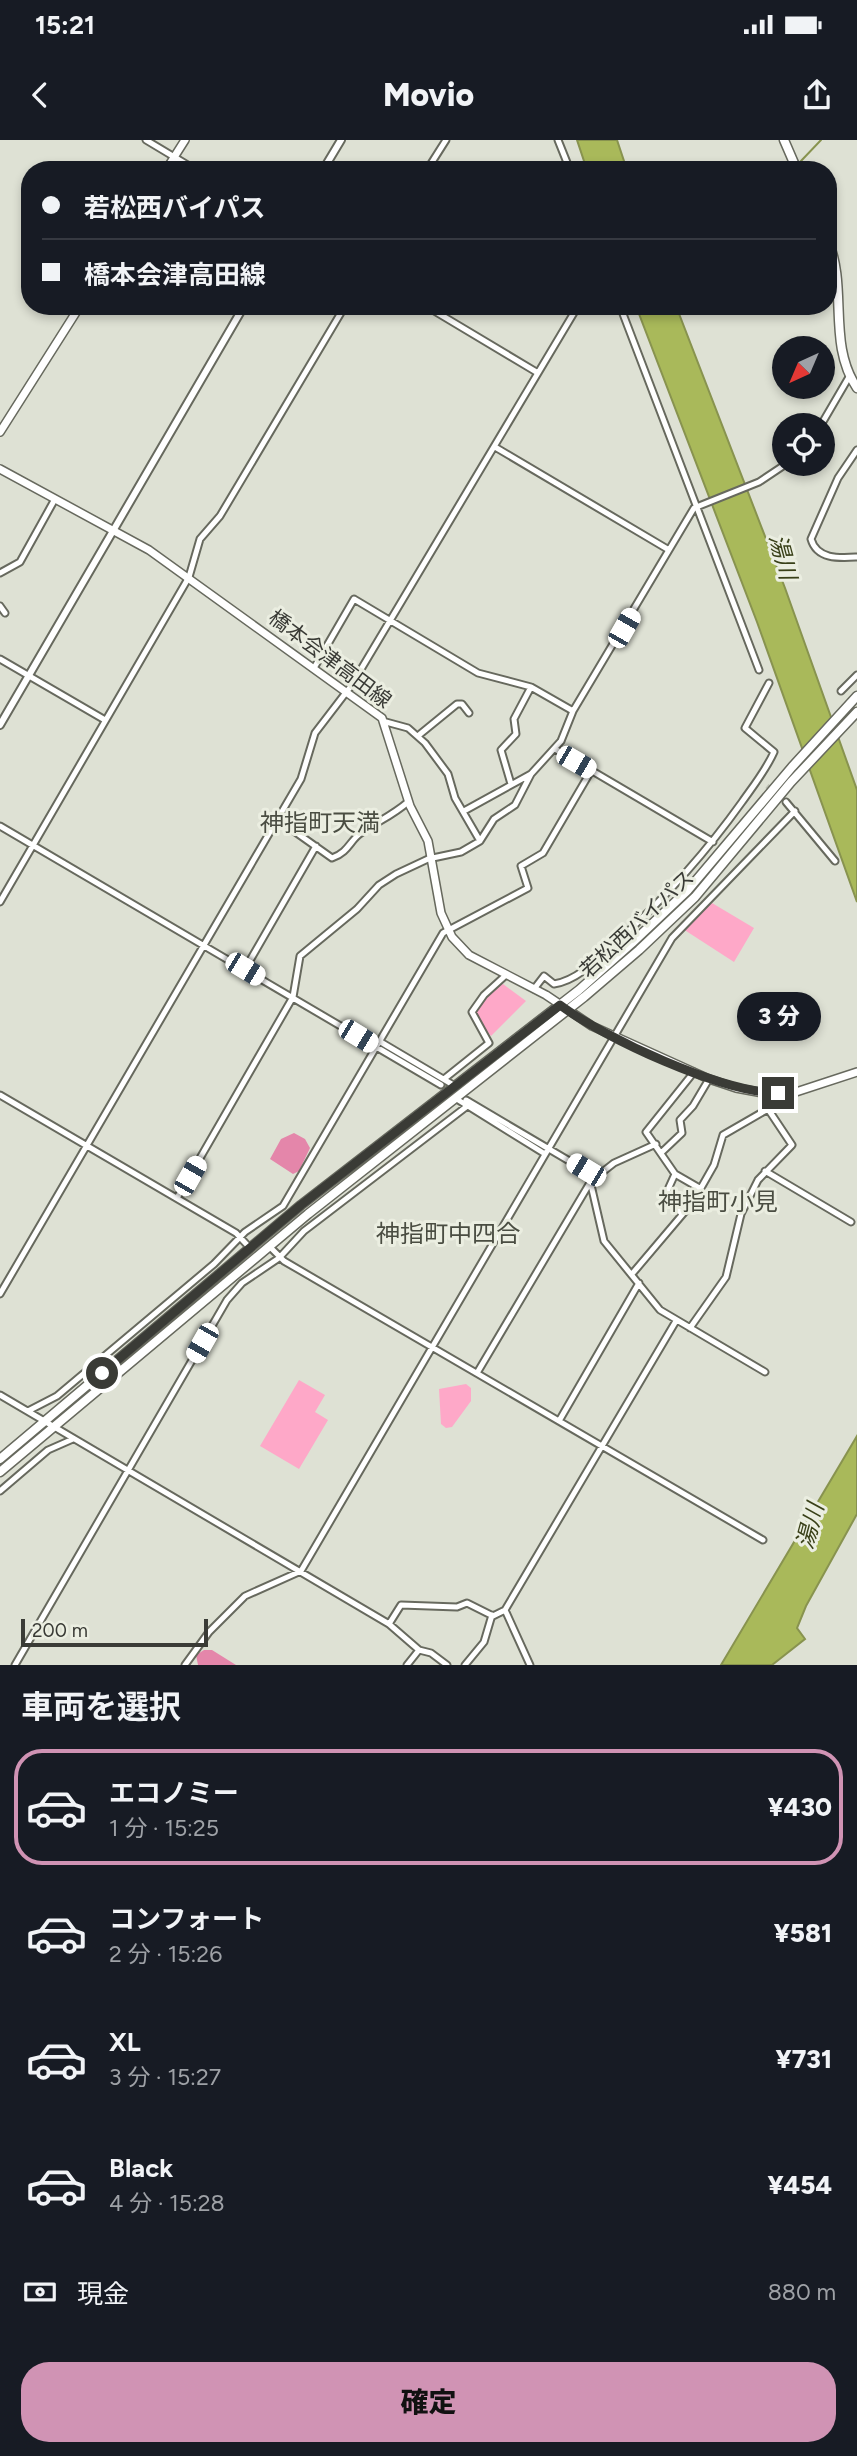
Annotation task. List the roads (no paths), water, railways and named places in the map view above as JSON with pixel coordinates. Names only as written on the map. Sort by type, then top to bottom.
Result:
[{"type":"main road","points":[[172,161],[184,140]]},
{"type":"main road","points":[[784,140],[793,161]]},
{"type":"main road","points":[[837,288],[841,346],[849,377],[857,388]]},
{"type":"main road","points":[[0,432],[73,315]]},
{"type":"main road","name":"橋本会津高田線","points":[[0,469],[114,530],[189,577],[386,722],[408,802],[426,836],[438,899],[447,929],[469,955],[534,989],[613,1036],[709,1079],[768,1093],[814,1087],[857,1072]]},
{"type":"main road","points":[[788,779],[857,696]]},
{"type":"main road","points":[[788,779],[856,714]]},
{"type":"main road","name":"若松西バイパス","points":[[0,1472],[269,1246],[564,1007],[688,890],[788,779]]},
{"type":"main road","name":"若松西バイパス","points":[[0,1459],[250,1248],[455,1086],[564,1007]]},
{"type":"street","points":[[146,140],[181,161]]},
{"type":"street","points":[[328,161],[341,140]]},
{"type":"street","points":[[433,161],[446,140]]},
{"type":"street","points":[[558,140],[566,161]]},
{"type":"street","points":[[0,724],[239,315]]},
{"type":"street","points":[[1,899],[189,577],[201,539],[220,516],[340,315]]},
{"type":"street","points":[[441,315],[538,373]]},
{"type":"street","points":[[0,1294],[301,779],[315,733],[347,691],[391,620],[573,315]]},
{"type":"street","points":[[624,315],[760,670]]},
{"type":"street","points":[[828,413],[849,377]]},
{"type":"street","points":[[495,447],[669,550]]},
{"type":"street","points":[[857,450],[838,478],[811,539],[821,553],[841,560],[857,557]]},
{"type":"street","points":[[177,1198],[293,998],[298,963],[310,945],[358,909],[380,885],[396,874],[432,859],[461,852],[481,841],[494,820],[515,805],[531,774],[555,749],[573,711],[688,516],[698,504],[759,482],[772,473]]},
{"type":"street","points":[[0,573],[20,562],[55,499]]},
{"type":"street","points":[[314,668],[354,599],[478,673],[531,687],[573,711]]},
{"type":"street","points":[[0,606],[5,613]]},
{"type":"street","points":[[0,659],[105,720]]},
{"type":"street","points":[[841,691],[857,675]]},
{"type":"street","points":[[534,989],[544,976],[555,984],[571,979],[610,948],[666,897],[713,842],[758,780],[774,752],[745,727],[769,684]]},
{"type":"street","points":[[511,784],[501,750],[516,734],[514,719],[531,687]]},
{"type":"street","points":[[419,735],[457,704],[462,704],[469,713]]},
{"type":"street","points":[[386,722],[408,728],[419,735],[447,774],[452,791],[481,841]]},
{"type":"street","points":[[555,749],[713,842]]},
{"type":"street","points":[[28,1411],[57,1396],[214,1264],[240,1236],[283,1206],[447,929],[528,888],[521,866],[543,853],[591,771]]},
{"type":"street","points":[[464,811],[531,774]]},
{"type":"street","points":[[758,780],[767,786]]},
{"type":"street","points":[[277,819],[336,858],[352,846],[359,833],[393,815],[408,802]]},
{"type":"street","points":[[786,802],[835,861]]},
{"type":"street","points":[[185,1665],[209,1632],[245,1596],[301,1571],[673,936],[795,811]]},
{"type":"street","points":[[0,827],[293,998],[455,1086]]},
{"type":"street","points":[[245,969],[316,846]]},
{"type":"street","points":[[444,1079],[489,1042],[472,1012],[484,995],[506,975]]},
{"type":"street","points":[[377,1044],[441,1086]]},
{"type":"street","points":[[694,1072],[647,1129],[675,1174],[701,1189]]},
{"type":"street","points":[[662,1152],[682,1133],[680,1119],[693,1106],[709,1079]]},
{"type":"street","points":[[690,1328],[726,1277],[741,1214],[765,1171],[792,1145],[768,1109],[768,1093]]},
{"type":"street","points":[[0,1095],[240,1236],[250,1248]]},
{"type":"street","points":[[455,1098],[588,1172],[604,1241],[660,1310],[765,1372]]},
{"type":"street","points":[[15,1665],[227,1300],[242,1283],[279,1258],[304,1231],[466,1103]]},
{"type":"street","points":[[632,1274],[701,1189],[714,1165],[723,1135],[768,1109]]},
{"type":"street","points":[[477,1374],[591,1181],[614,1163],[656,1144]]},
{"type":"street","points":[[765,1171],[851,1222]]},
{"type":"street","points":[[675,1174],[665,1196],[682,1214]]},
{"type":"street","points":[[269,1246],[279,1258],[763,1540]]},
{"type":"street","points":[[559,1421],[639,1283]]},
{"type":"street","points":[[465,1665],[484,1642],[492,1615],[505,1609],[566,1510],[601,1445],[676,1321]]},
{"type":"street","points":[[0,1395],[389,1624],[419,1650],[431,1653],[447,1665]]},
{"type":"street","points":[[0,1491],[48,1450],[73,1439]]},
{"type":"street","points":[[389,1624],[401,1605],[457,1607],[467,1603],[492,1615]]},
{"type":"street","points":[[505,1609],[530,1665]]},
{"type":"street","points":[[407,1665],[419,1650]]},
{"type":"water","points":[[577,140],[617,140],[624,161],[584,161]]},
{"type":"water","points":[[639,315],[679,315],[785,588],[857,790],[857,902],[757,622]]},
{"type":"water","name":"湯川","points":[[857,1436],[857,1514],[806,1606],[797,1628],[805,1639],[772,1665],[721,1665]]},
{"type":"waterway","points":[[801,161],[821,140]]},
{"type":"tunnel","points":[[767,786],[786,802]]},
{"type":"tunnel","points":[[441,1085],[466,1100]]},
{"type":"district","name":"神指町天満","points":[[320,823]]},
{"type":"district","name":"神指町小見","points":[[718,1202]]},
{"type":"district","name":"神指町中四合","points":[[448,1234]]}]
